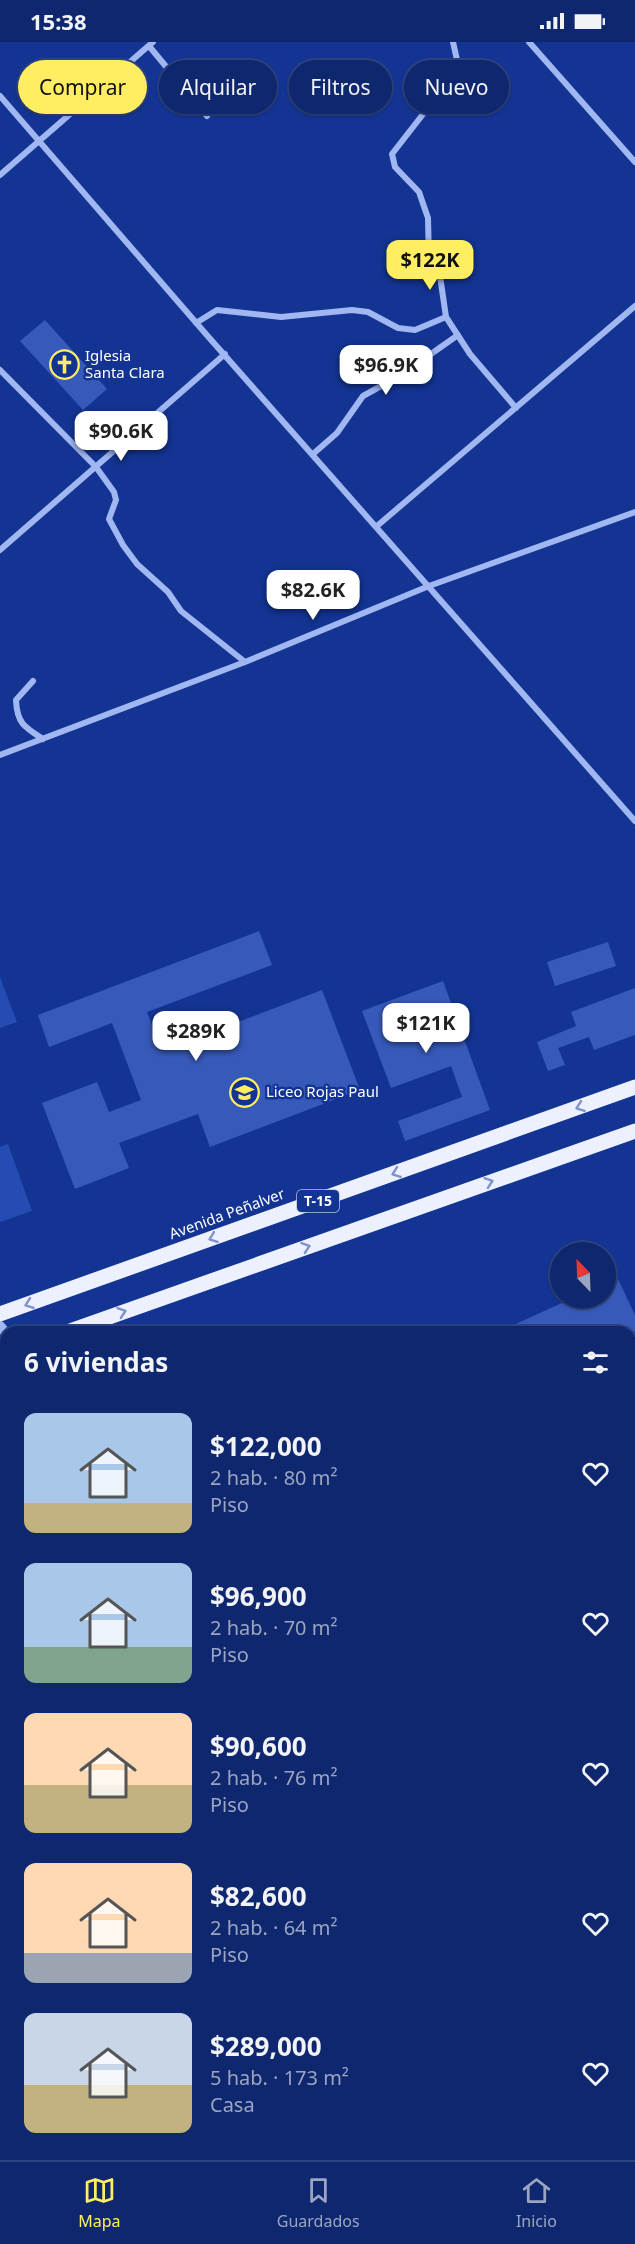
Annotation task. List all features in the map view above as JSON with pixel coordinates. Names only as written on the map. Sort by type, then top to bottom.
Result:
[{"type":"main road","name":"Avenida Peñalver","points":[[0,1314],[635,1088]]},
{"type":"main road","name":"T-15","points":[[84,1326],[635,1131]]},
{"type":"street","points":[[453,42],[457,60],[445,87],[392,154],[395,167],[419,192],[428,218],[429,260],[440,276],[446,317],[470,354],[516,408]]},
{"type":"street","points":[[529,42],[635,162]]},
{"type":"street","points":[[0,175],[151,44],[207,116]]},
{"type":"street","points":[[0,96],[635,820]]},
{"type":"street","points":[[377,526],[635,306]]},
{"type":"street","points":[[196,322],[217,310],[281,317],[352,310],[368,312],[398,328],[415,330],[446,317]]},
{"type":"street","points":[[313,454],[337,433],[363,396],[400,375],[458,335]]},
{"type":"street","points":[[0,550],[225,354]]},
{"type":"street","points":[[0,370],[96,467],[114,492],[116,500],[108,519],[137,564],[168,592],[181,611],[245,662]]},
{"type":"street","points":[[0,755],[245,662],[429,586],[635,512]]},
{"type":"street","points":[[33,681],[16,700],[17,714],[25,728],[43,739]]},
{"type":"shaded area","points":[[0,977],[17,1022],[0,1028]]},
{"type":"shaded area","points":[[8,1144],[32,1211],[0,1222],[0,1147]]},
{"type":"building","name":"Iglesia Santa Clara","points":[[45,320],[107,389],[83,410],[20,341]]},
{"type":"building","points":[[259,931],[272,965],[147,1012],[162,1051],[322,990],[360,1090],[210,1147],[198,1114],[119,1143],[129,1168],[75,1189],[42,1103],[97,1082],[109,1112],[141,1100],[112,1023],[49,1047],[38,1015]]},
{"type":"building","points":[[608,942],[616,966],[555,986],[547,962]]},
{"type":"building","points":[[443,981],[490,1110],[405,1141],[398,1121],[462,1097],[451,1066],[391,1088],[362,1011]]},
{"type":"building","points":[[635,988],[635,1035],[594,1050],[589,1037],[558,1048],[565,1065],[548,1071],[537,1042],[576,1026],[571,1012]]},
{"type":"building","points":[[617,1277],[635,1315],[635,1326],[511,1326],[551,1308],[616,1308]]},
{"type":"place","name":"Iglesia Santa Clara","points":[[64,365]]},
{"type":"place","name":"Liceo Rojas Paul","points":[[245,1092]]}]
